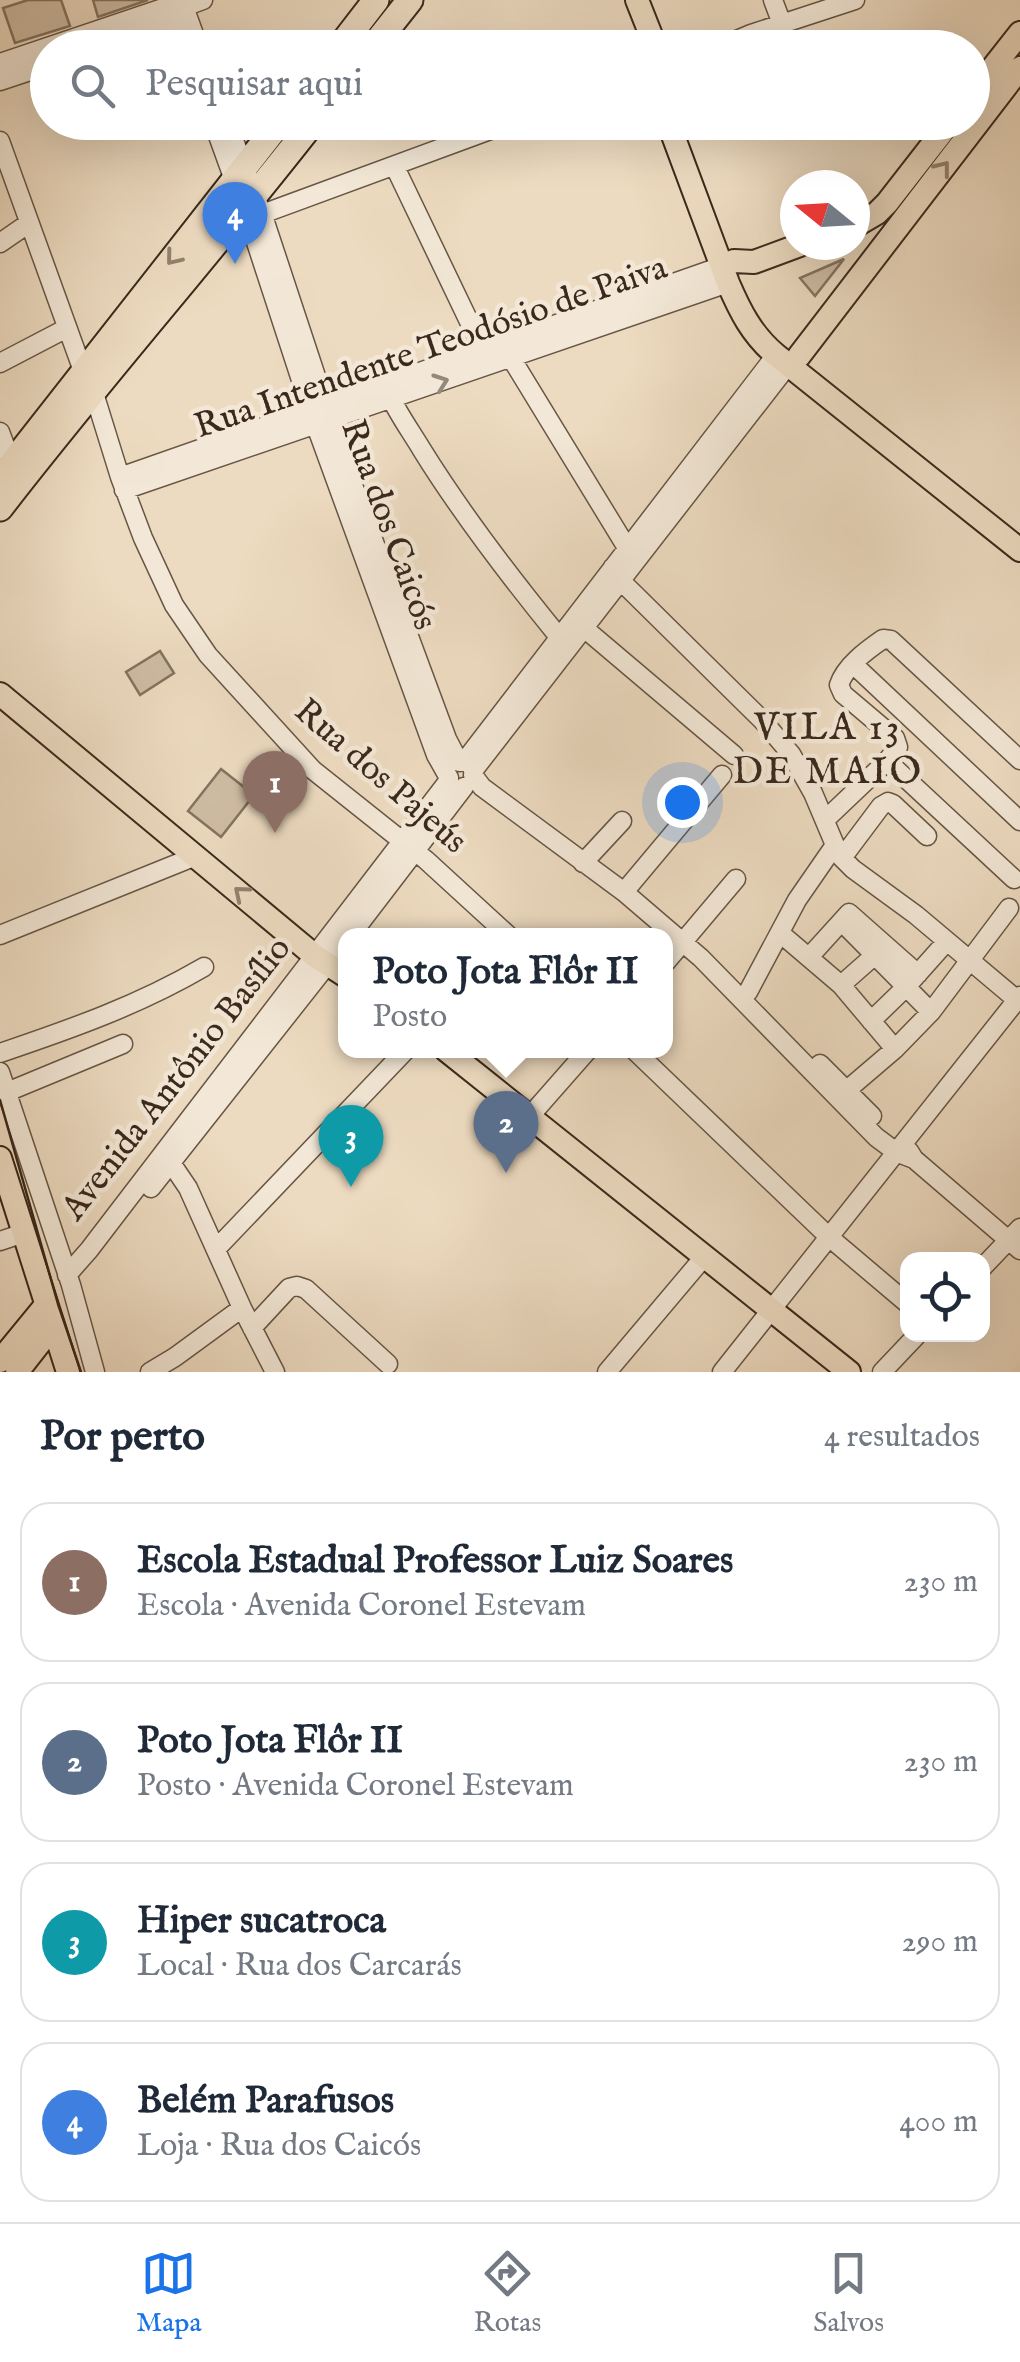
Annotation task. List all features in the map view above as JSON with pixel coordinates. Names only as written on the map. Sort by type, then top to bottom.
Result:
[{"type":"highway","points":[[353,30],[376,0]]},
{"type":"highway","points":[[386,30],[410,0]]},
{"type":"highway","points":[[251,196],[273,140]]},
{"type":"highway","points":[[6,472],[298,140]]},
{"type":"highway","points":[[0,508],[88,380]]},
{"type":"main road","points":[[621,0],[633,30]]},
{"type":"main road","points":[[637,0],[649,30]]},
{"type":"main road","points":[[990,71],[1020,33]]},
{"type":"main road","name":"Avenida Antônio Basílio","points":[[990,107],[1020,68]]},
{"type":"main road","points":[[676,140],[747,296],[788,359],[1020,550]]},
{"type":"main road","points":[[690,140],[736,270]]},
{"type":"main road","points":[[870,217],[887,204],[936,140]]},
{"type":"main road","name":"Avenida Antônio Basílio","points":[[788,359],[964,140]]},
{"type":"main road","points":[[870,223],[906,215]]},
{"type":"main road","name":"Rua Intendente Teodósio de Paiva","points":[[736,270],[780,253]]},
{"type":"main road","points":[[954,496],[1020,531]]},
{"type":"main road","points":[[0,694],[330,966]]},
{"type":"main road","points":[[456,1058],[849,1372]]},
{"type":"main road","points":[[0,1158],[68,1372]]},
{"type":"main road","points":[[0,1361],[50,1316]]},
{"type":"main road","points":[[17,1372],[50,1316]]},
{"type":"street","points":[[103,30],[203,0]]},
{"type":"street","points":[[773,0],[782,24]]},
{"type":"street","points":[[766,30],[854,0]]},
{"type":"street","points":[[132,30],[175,7]]},
{"type":"street","points":[[175,7],[188,30]]},
{"type":"street","points":[[0,63],[30,53]]},
{"type":"street","points":[[0,82],[30,71]]},
{"type":"street","name":"Rua dos Caicós","points":[[221,140],[251,196]]},
{"type":"street","name":"Rua dos Caicós","points":[[233,140],[338,463],[465,776],[624,892],[666,928]]},
{"type":"street","points":[[251,196],[284,207],[465,140]]},
{"type":"street","name":"Rua dos Pajeús","points":[[0,141],[122,484],[162,584],[188,627],[208,655],[313,770],[408,846],[499,928]]},
{"type":"street","points":[[395,167],[486,357]]},
{"type":"street","points":[[251,196],[276,198],[284,207]]},
{"type":"street","points":[[0,243],[29,223]]},
{"type":"street","name":"Rua Intendente Teodósio de Paiva","points":[[122,484],[736,270]]},
{"type":"street","points":[[0,363],[67,328]]},
{"type":"street","points":[[506,350],[631,555]]},
{"type":"street","name":"Avenida Antônio Basílio","points":[[355,928],[408,846],[584,628],[631,555],[788,359]]},
{"type":"street","points":[[388,392],[437,474],[559,637]]},
{"type":"street","points":[[0,432],[6,472]]},
{"type":"street","points":[[617,574],[778,738],[801,770],[838,851],[853,869],[947,941],[1016,1008],[904,1151],[722,1370]]},
{"type":"street","name":"Avenida Antônio Basílio","points":[[465,776],[559,637],[617,574]]},
{"type":"street","points":[[584,628],[734,754]]},
{"type":"street","points":[[826,819],[898,747],[897,740],[838,686],[842,676],[879,641],[891,640],[1020,760]]},
{"type":"street","points":[[853,664],[1020,821]]},
{"type":"street","points":[[842,1094],[931,1012],[1014,892],[887,760]]},
{"type":"street","points":[[624,892],[722,775]]},
{"type":"street","points":[[748,992],[807,884],[881,806],[894,804],[927,836]]},
{"type":"street","points":[[583,863],[622,820]]},
{"type":"street","name":"Avenida Antônio Basílio","points":[[355,928],[408,846]]},
{"type":"street","points":[[0,935],[196,856]]},
{"type":"street","points":[[673,953],[736,879]]},
{"type":"street","points":[[810,956],[849,912],[912,980],[931,1012]]},
{"type":"street","points":[[842,921],[875,955],[912,980]]},
{"type":"street","points":[[780,933],[840,985],[895,1048]]},
{"type":"street","name":"Rua dos Caicós","points":[[673,934],[748,992],[842,1094]]},
{"type":"street","points":[[871,1020],[947,941]]},
{"type":"street","points":[[840,985],[875,955]]},
{"type":"street","name":"Avenida Antônio Basílio","points":[[69,1280],[330,966]]},
{"type":"street","points":[[0,1053],[94,1021],[204,968]]},
{"type":"street","name":"Rua dos Caicós","points":[[716,971],[778,1035],[904,1151],[1016,1239]]},
{"type":"street","points":[[8,1092],[123,1044]]},
{"type":"street","points":[[216,1249],[398,1058]]},
{"type":"street","points":[[530,1116],[581,1058]]},
{"type":"street","points":[[642,1058],[828,1238],[900,1297]]},
{"type":"street","points":[[0,1072],[95,1372]]},
{"type":"street","points":[[168,1158],[188,1188],[275,1372]]},
{"type":"street","points":[[0,1241],[24,1233]]},
{"type":"street","points":[[990,1261],[1016,1239]]},
{"type":"street","points":[[608,1372],[704,1257]]},
{"type":"street","points":[[252,1328],[289,1288],[297,1286],[306,1289],[388,1364]]},
{"type":"street","points":[[150,1372],[242,1308]]},
{"type":"street","points":[[882,1372],[910,1342]]},
{"type":"shaded area","points":[[28,0],[61,0],[70,26],[30,30],[30,38],[15,43],[3,8]]},
{"type":"shaded area","points":[[93,0],[148,0],[98,17]]},
{"type":"shaded area","points":[[842,260],[843,260],[815,296],[800,278]]},
{"type":"shaded area","points":[[160,651],[174,673],[140,695],[126,672]]},
{"type":"shaded area","points":[[221,769],[254,795],[221,837],[188,811]]},
{"type":"tram line","points":[[0,1100],[81,1372]]},
{"type":"place","name":"Belém Parafusos","points":[[235,264]]},
{"type":"place","name":"Escola Estadual Professor Luiz Soares","points":[[275,833]]},
{"type":"place","name":"Poto Jota Flôr II","points":[[506,1173]]},
{"type":"place","name":"Hiper sucatroca","points":[[351,1187]]},
{"type":"district","name":"VILA 13 DE MAIO","points":[[828,751]]}]
